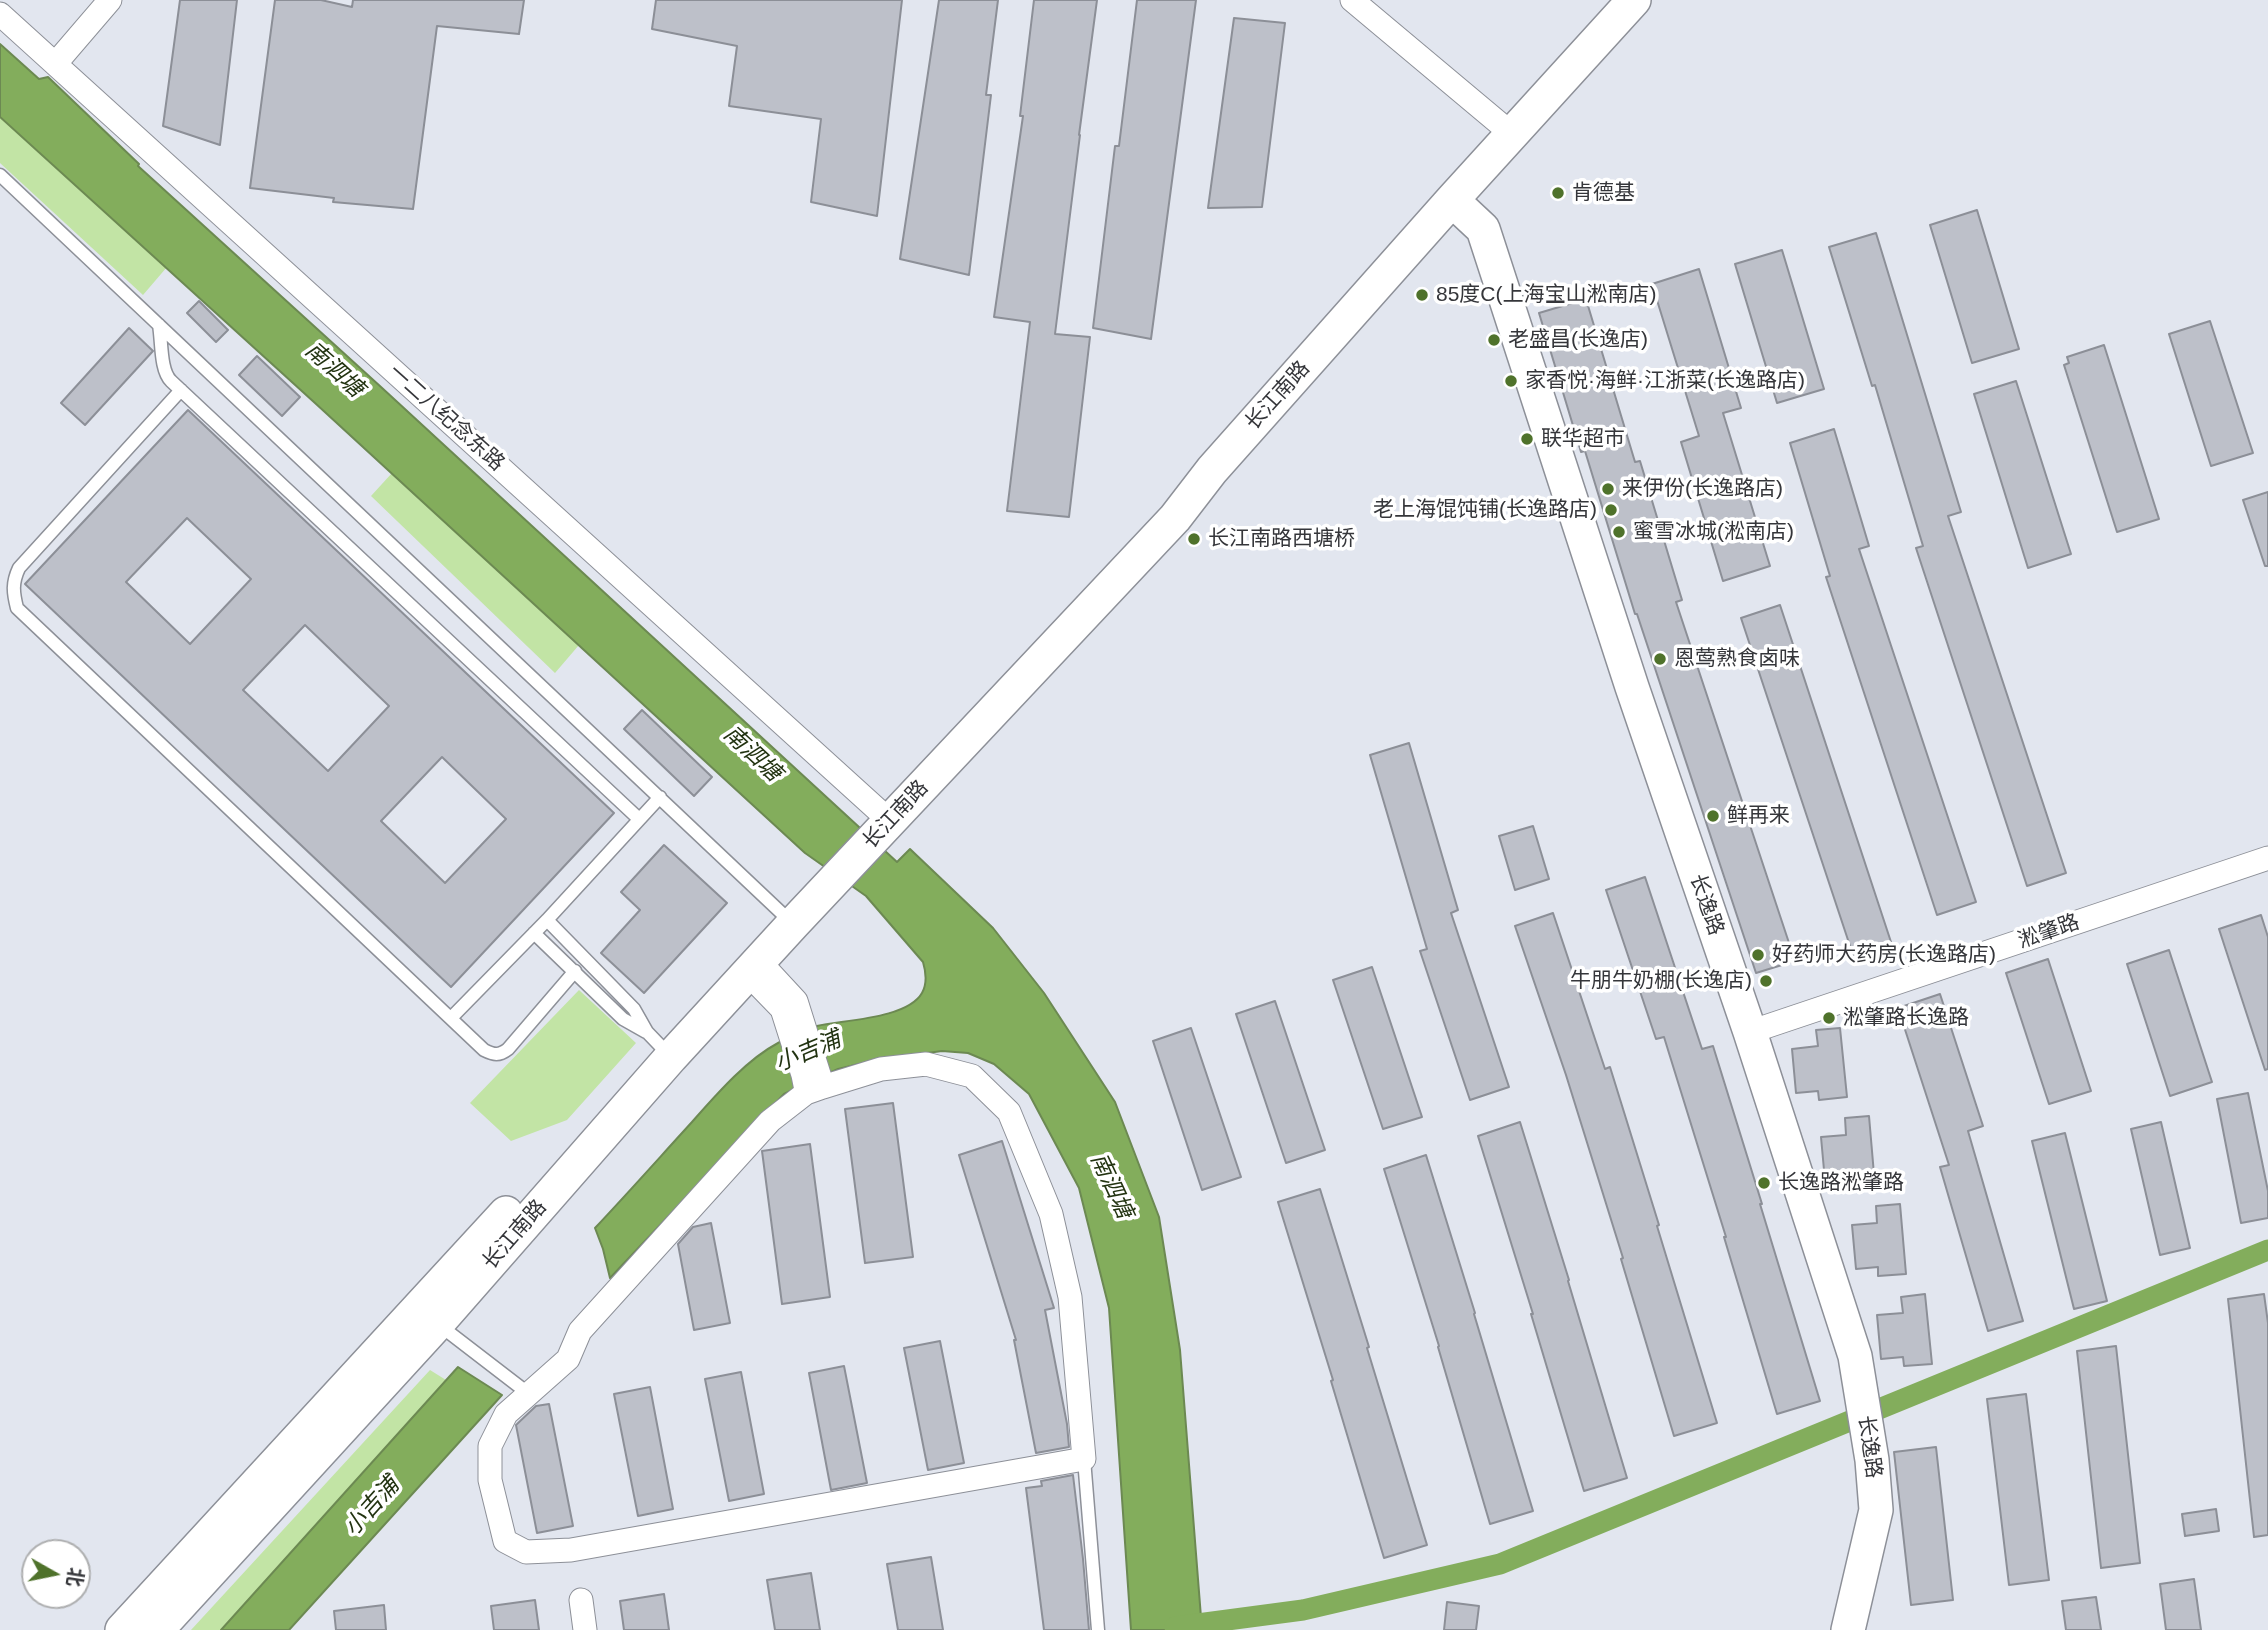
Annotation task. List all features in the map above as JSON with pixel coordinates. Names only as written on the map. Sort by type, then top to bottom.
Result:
[{"type":"main road","name":"长江南路","points":[[157,1630],[437,1324],[637,1094],[798,918],[1175,518],[1212,470],[1634,0]]},
{"type":"main road","name":"长逸路","points":[[1452,200],[1483,229],[1855,1356],[1872,1460],[1876,1510],[1848,1630]]},
{"type":"main road","points":[[122,1630],[525,1192],[637,1094]]},
{"type":"street","points":[[56,63],[110,0]]},
{"type":"street","points":[[1352,0],[1512,134]]},
{"type":"street","name":"一二八纪念东路","points":[[0,14],[56,63],[882,831]]},
{"type":"street","name":"淞肇路","points":[[1750,1032],[2268,858]]},
{"type":"street","points":[[754,968],[796,1001],[793,1013],[813,1081]]},
{"type":"street","points":[[926,1064],[972,1076],[1009,1112],[1051,1214],[1070,1297],[1084,1459],[571,1550],[526,1552],[505,1541],[491,1480],[490,1446],[506,1414],[529,1394],[568,1359],[580,1331],[770,1121],[813,1081],[926,1064]]},
{"type":"street","points":[[581,1600],[584,1630]]},
{"type":"lane","points":[[0,176],[660,797],[798,918]]},
{"type":"lane","points":[[159,325],[165,374],[639,819]]},
{"type":"lane","points":[[181,390],[19,568],[13,580],[17,608],[484,1050],[501,1055],[575,971]]},
{"type":"lane","points":[[452,1018],[660,797]]},
{"type":"lane","points":[[547,920],[634,1009],[647,1032],[671,1057]]},
{"type":"lane","points":[[534,933],[623,1019],[647,1032]]},
{"type":"lane","points":[[437,1324],[529,1394]]},
{"type":"lane","points":[[1084,1459],[1098,1630]]},
{"type":"shaded area","points":[[0,117],[167,267],[143,295],[0,163]]},
{"type":"shaded area","points":[[392,473],[579,645],[555,673],[371,496]]},
{"type":"shaded area","points":[[579,990],[636,1043],[567,1120],[511,1141],[470,1103]]},
{"type":"shaded area","points":[[430,1370],[446,1380],[221,1630],[191,1630]]},
{"type":"water","points":[[0,44],[39,79],[48,77],[139,164],[138,166],[897,862],[910,849],[993,928],[1044,993],[1115,1102],[1159,1217],[1180,1350],[1202,1630],[1131,1630],[1109,1308],[1079,1188],[1029,1094],[994,1064],[968,1053],[942,1051],[876,1060],[838,1069],[784,1094],[610,1278],[595,1228],[732,1079],[766,1050],[803,1031],[817,1026],[874,1017],[914,1002],[925,986],[923,962],[866,896],[805,853],[0,117]]},
{"type":"water","name":"小吉浦","points":[[458,1367],[502,1395],[289,1630],[221,1630]]},
{"type":"building","points":[[180,0],[237,0],[220,145],[163,126]]},
{"type":"building","points":[[275,0],[321,0],[352,7],[353,0],[524,0],[519,34],[437,26],[413,209],[333,202],[334,198],[250,188]]},
{"type":"building","points":[[656,0],[902,0],[877,216],[811,202],[821,119],[729,106],[737,46],[652,29]]},
{"type":"building","points":[[939,0],[998,0],[986,95],[991,95],[969,275],[900,259]]},
{"type":"building","points":[[1034,0],[1097,0],[1055,334],[1090,337],[1069,517],[1007,511],[1030,322],[994,317],[1023,116],[1020,116]]},
{"type":"building","points":[[1137,0],[1196,0],[1151,339],[1093,328],[1115,146],[1119,146]]},
{"type":"building","points":[[1234,18],[1285,23],[1262,207],[1208,208]]},
{"type":"building","points":[[1977,210],[2019,349],[1972,363],[1930,225]]},
{"type":"building","points":[[1876,233],[1961,512],[1948,516],[2066,873],[2027,886],[1916,548],[1923,546],[1875,385],[1872,386],[1829,247]]},
{"type":"building","points":[[1782,250],[1824,389],[1777,403],[1735,264]]},
{"type":"building","points":[[1699,269],[1741,408],[1723,413],[1770,566],[1723,581],[1681,442],[1699,436],[1652,284]]},
{"type":"building","points":[[1586,299],[1635,462],[1640,461],[1682,600],[1676,602],[1795,961],[1756,973],[1635,614],[1585,451],[1581,452],[1539,313]]},
{"type":"building","points":[[199,301],[228,330],[216,342],[187,313]]},
{"type":"building","points":[[2210,321],[2253,453],[2211,466],[2169,334]]},
{"type":"building","points":[[129,328],[153,351],[85,425],[61,403]]},
{"type":"building","points":[[2104,345],[2159,519],[2117,532],[2064,365],[2069,363],[2067,357]]},
{"type":"building","points":[[257,356],[300,397],[282,416],[239,375]]},
{"type":"building","points":[[2016,381],[2071,554],[2028,568],[1974,394]]},
{"type":"building","points":[[188,410],[614,813],[451,987],[25,584]],"holes":[[[187,518],[251,579],[190,644],[126,582]],[[305,625],[389,706],[328,771],[243,690]],[[442,757],[506,819],[445,883],[381,821]]]},
{"type":"building","points":[[1834,429],[1869,546],[1859,549],[1976,902],[1937,915],[1826,577],[1830,576],[1790,443]]},
{"type":"building","points":[[2268,492],[2268,566],[2265,566],[2243,500]]},
{"type":"building","points":[[1780,605],[1891,942],[1853,955],[1741,618]]},
{"type":"building","points":[[642,710],[712,777],[694,796],[624,729]]},
{"type":"building","points":[[1409,743],[1458,910],[1451,913],[1509,1087],[1470,1100],[1420,951],[1427,949],[1370,755]]},
{"type":"building","points":[[1533,826],[1549,879],[1515,890],[1499,836]]},
{"type":"building","points":[[664,845],[727,903],[644,993],[601,953],[640,910],[621,892]]},
{"type":"building","points":[[1645,877],[1702,1049],[1713,1046],[1820,1401],[1777,1414],[1664,1037],[1656,1039],[1606,890]]},
{"type":"building","points":[[1553,913],[1605,1069],[1610,1067],[1717,1423],[1674,1436],[1621,1259],[1623,1258],[1566,1075],[1515,926]]},
{"type":"building","points":[[2261,915],[2268,937],[2268,1069],[2265,1070],[2219,929]]},
{"type":"building","points":[[2169,950],[2212,1082],[2170,1096],[2127,964]]},
{"type":"building","points":[[2048,959],[2091,1091],[2049,1104],[2006,973]]},
{"type":"building","points":[[1372,967],[1422,1117],[1383,1129],[1333,980]]},
{"type":"building","points":[[1940,994],[1983,1126],[1968,1131],[2023,1321],[1988,1331],[1940,1167],[1949,1165],[1898,1008]]},
{"type":"building","points":[[1275,1001],[1325,1150],[1286,1163],[1236,1014]]},
{"type":"building","points":[[1191,1028],[1241,1177],[1202,1190],[1153,1041]]},
{"type":"building","points":[[1840,1028],[1847,1097],[1819,1100],[1818,1091],[1796,1093],[1792,1049],[1818,1046],[1816,1030]]},
{"type":"building","points":[[2248,1093],[2268,1191],[2268,1218],[2241,1223],[2217,1099]]},
{"type":"building","points":[[893,1103],[913,1257],[865,1263],[845,1109]]},
{"type":"building","points":[[1869,1116],[1875,1186],[1848,1188],[1847,1179],[1825,1181],[1821,1137],[1846,1135],[1845,1118]]},
{"type":"building","points":[[1520,1122],[1627,1478],[1584,1491],[1478,1136]]},
{"type":"building","points":[[2161,1122],[2190,1248],[2160,1255],[2131,1129]]},
{"type":"building","points":[[2065,1133],[2107,1301],[2074,1309],[2032,1141]]},
{"type":"building","points":[[1002,1141],[1054,1308],[1045,1310],[1067,1424],[1069,1447],[1036,1453],[1016,1340],[959,1155]]},
{"type":"building","points":[[810,1144],[830,1297],[782,1304],[762,1151]]},
{"type":"building","points":[[1426,1155],[1533,1511],[1490,1524],[1384,1169]]},
{"type":"building","points":[[1320,1189],[1427,1545],[1384,1558],[1278,1202]]},
{"type":"building","points":[[1900,1204],[1906,1274],[1878,1276],[1878,1267],[1856,1269],[1852,1225],[1877,1223],[1876,1206]]},
{"type":"building","points":[[711,1223],[730,1323],[694,1330],[678,1244],[693,1227]]},
{"type":"building","points":[[1925,1294],[1932,1364],[1904,1366],[1903,1357],[1881,1359],[1877,1315],[1903,1313],[1901,1297]]},
{"type":"building","points":[[2264,1294],[2268,1323],[2268,1535],[2254,1537],[2228,1299]]},
{"type":"building","points":[[940,1341],[964,1463],[928,1470],[904,1348]]},
{"type":"building","points":[[2116,1346],[2140,1563],[2101,1568],[2077,1351]]},
{"type":"building","points":[[844,1366],[867,1483],[831,1490],[809,1373]]},
{"type":"building","points":[[741,1372],[764,1494],[729,1501],[705,1379]]},
{"type":"building","points":[[650,1387],[673,1509],[638,1516],[614,1394]]},
{"type":"building","points":[[2026,1394],[2049,1580],[2009,1585],[1987,1399]]},
{"type":"building","points":[[549,1404],[573,1526],[537,1533],[516,1425],[536,1406]]},
{"type":"building","points":[[1936,1447],[1953,1600],[1911,1605],[1894,1452]]},
{"type":"building","points":[[1073,1475],[1089,1630],[1044,1630],[1026,1488],[1042,1486],[1041,1481]]},
{"type":"building","points":[[2216,1509],[2219,1531],[2185,1536],[2182,1514]]},
{"type":"building","points":[[931,1557],[943,1630],[898,1630],[887,1564]]},
{"type":"building","points":[[811,1573],[820,1630],[775,1630],[767,1580]]},
{"type":"building","points":[[2194,1579],[2201,1630],[2166,1630],[2160,1584]]},
{"type":"building","points":[[664,1594],[669,1630],[624,1630],[620,1601]]},
{"type":"building","points":[[2096,1597],[2101,1630],[2066,1630],[2062,1601]]},
{"type":"building","points":[[535,1600],[539,1630],[494,1630],[491,1606]]},
{"type":"building","points":[[1447,1602],[1479,1606],[1476,1630],[1444,1630]]},
{"type":"building","points":[[384,1605],[386,1630],[336,1630],[334,1611]]},
{"type":"waterway","points":[[1175,1627],[1303,1610],[1500,1564],[2268,1250]]},
{"type":"place","name":"肯德基","points":[[1558,193]]},
{"type":"place","name":"85度C(上海宝山淞南店)","points":[[1422,295]]},
{"type":"place","name":"老盛昌(长逸店)","points":[[1494,340]]},
{"type":"place","name":"家香悦·海鲜·江浙菜(长逸路店)","points":[[1511,381]]},
{"type":"place","name":"联华超市","points":[[1527,439]]},
{"type":"place","name":"来伊份(长逸路店)","points":[[1608,489]]},
{"type":"place","name":"老上海馄饨铺(长逸路店)","points":[[1611,510]]},
{"type":"place","name":"蜜雪冰城(淞南店)","points":[[1619,532]]},
{"type":"place","name":"长江南路西塘桥","points":[[1194,539]]},
{"type":"place","name":"恩莺熟食卤味","points":[[1660,659]]},
{"type":"place","name":"鲜再来","points":[[1713,816]]},
{"type":"place","name":"好药师大药房(长逸路店)","points":[[1758,955]]},
{"type":"place","name":"牛朋牛奶棚(长逸店)","points":[[1766,981]]},
{"type":"place","name":"淞肇路长逸路","points":[[1829,1018]]},
{"type":"place","name":"长逸路淞肇路","points":[[1764,1183]]},
{"type":"water label","name":"南泗塘","points":[[334,370]]},
{"type":"water label","name":"南泗塘","points":[[752,754]]},
{"type":"water label","name":"南泗塘","points":[[1111,1186]]}]
